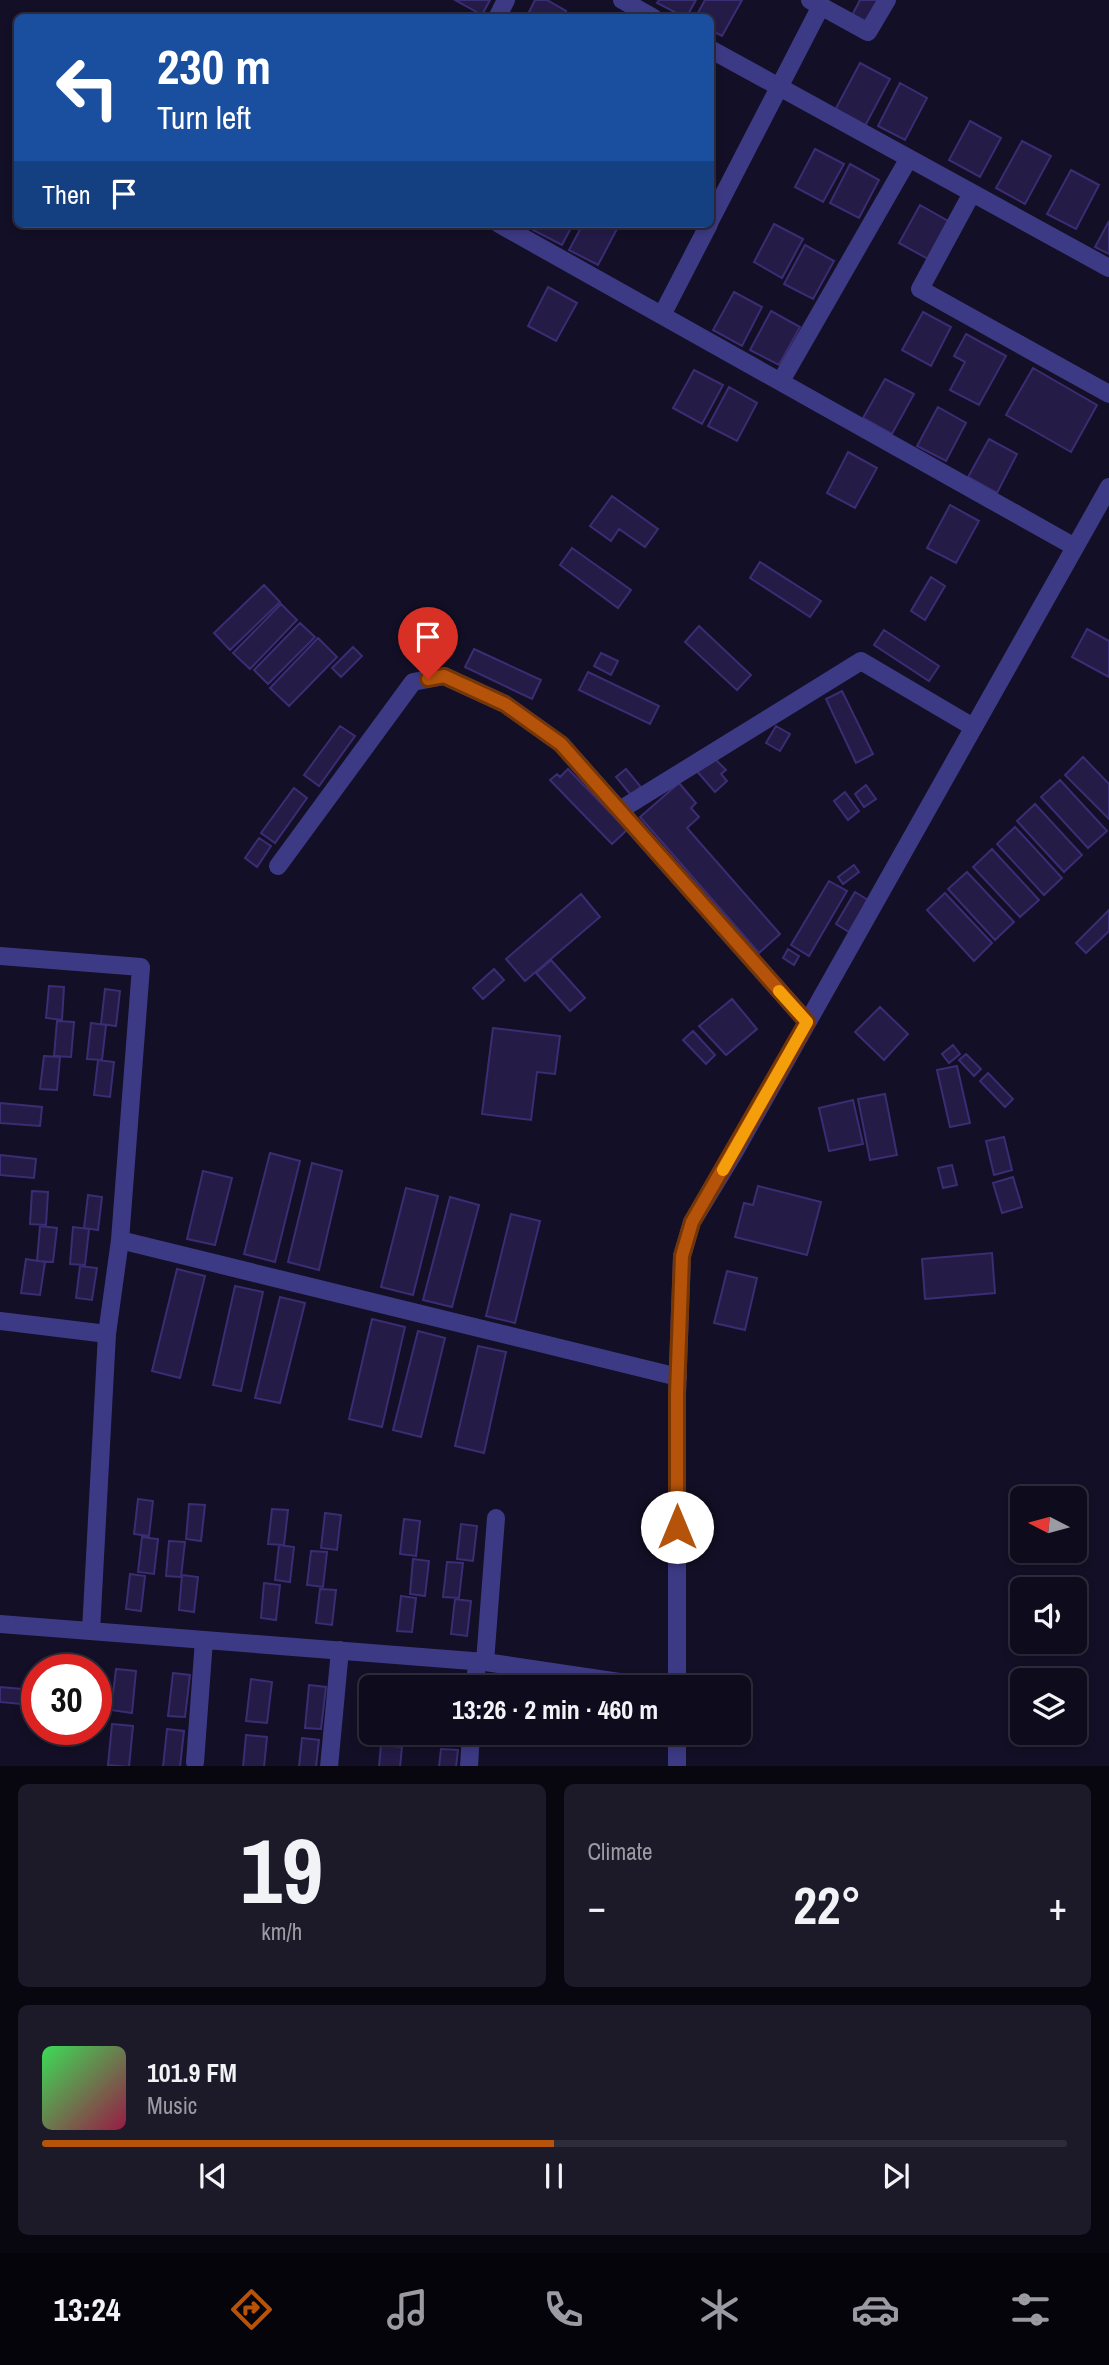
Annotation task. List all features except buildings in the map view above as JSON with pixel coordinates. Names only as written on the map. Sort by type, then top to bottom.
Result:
[{"type":"street","points":[[622,0],[647,14]]},
{"type":"street","points":[[714,215],[780,87],[815,3],[868,32],[887,0]]},
{"type":"street","points":[[714,50],[1109,268]]},
{"type":"street","points":[[780,382],[909,158]]},
{"type":"street","points":[[972,193],[920,289],[1109,394]]},
{"type":"street","points":[[506,228],[1075,547]]},
{"type":"street","points":[[662,315],[707,228]]},
{"type":"street","points":[[677,1675],[678,1377],[682,1256],[692,1222],[1109,487]]},
{"type":"street","points":[[620,810],[862,661],[974,727]]},
{"type":"street","points":[[278,866],[413,682],[444,676],[505,704],[561,744],[807,1022]]},
{"type":"street","points":[[0,956],[141,967],[120,1240],[107,1335],[91,1631]]},
{"type":"street","points":[[120,1240],[678,1377]]},
{"type":"street","points":[[0,1321],[107,1335]]},
{"type":"street","points":[[478,1675],[496,1518]]},
{"type":"street","points":[[0,1624],[481,1662],[570,1675]]},
{"type":"street","points":[[195,1762],[204,1640]]},
{"type":"street","points":[[329,1766],[340,1650]]},
{"type":"street","points":[[469,1766],[470,1745]]},
{"type":"street","points":[[677,1745],[677,1766]]},
{"type":"slow traffic","points":[[723,1170],[807,1022],[779,991]]},
{"type":"route","points":[[428,679],[444,676],[505,704],[561,744],[807,1022],[692,1222],[682,1256],[677,1393],[677,1527]]}]
